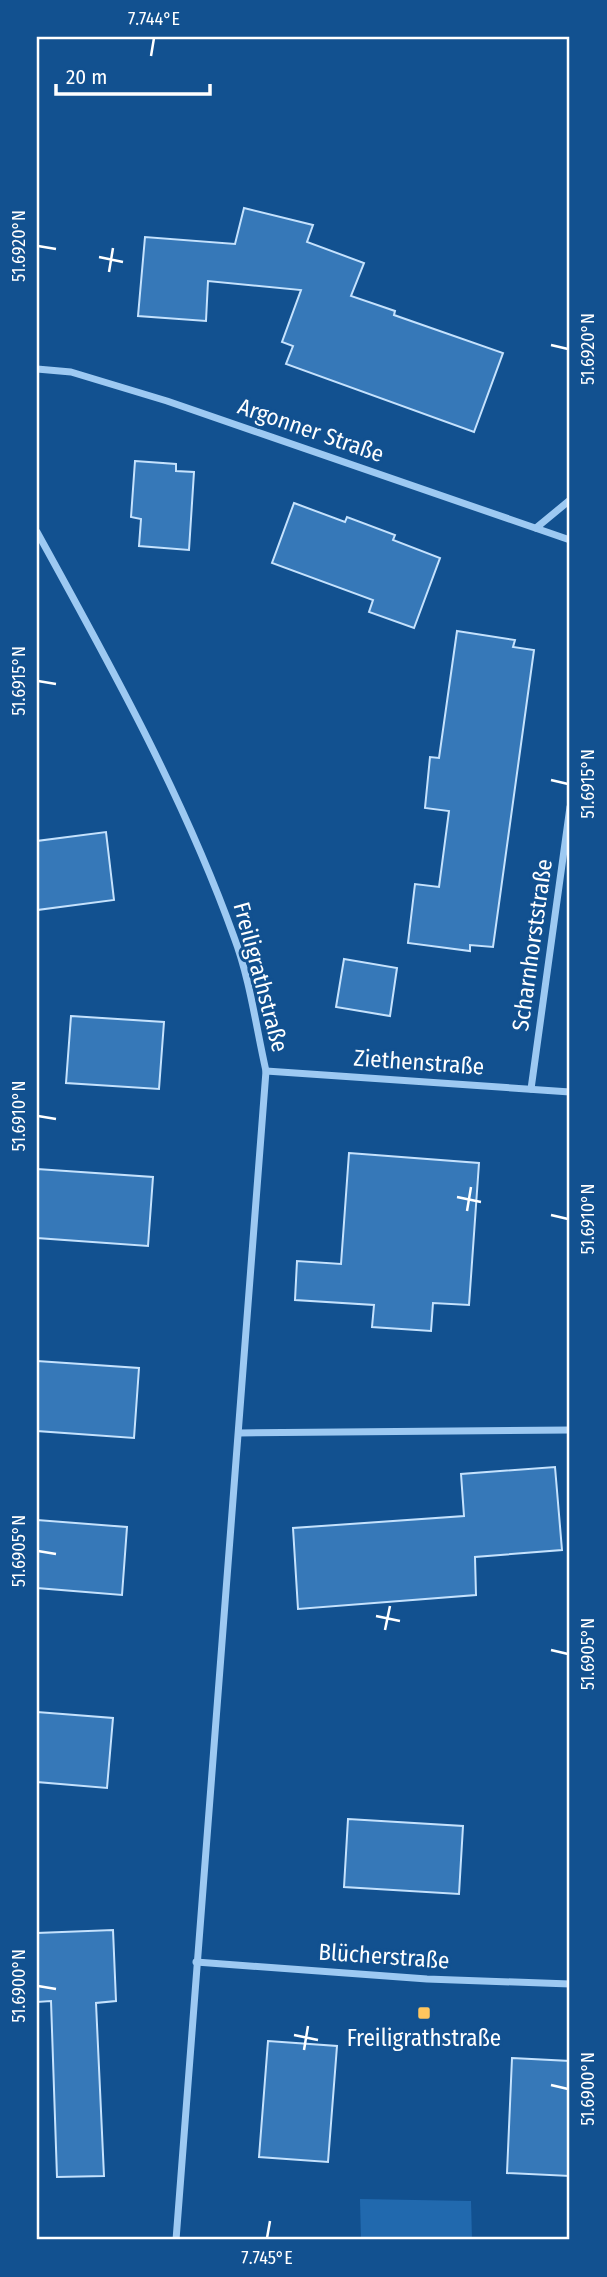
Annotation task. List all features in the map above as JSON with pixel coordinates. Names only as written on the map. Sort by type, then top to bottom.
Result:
[{"type":"street","name":"Argonner Straße","points":[[37,369],[71,372],[167,401],[570,540]]},
{"type":"street","points":[[536,528],[570,500]]},
{"type":"street","name":"Freiligrathstraße","points":[[37,532],[117,678],[196,838],[236,940],[266,1071],[176,2240]]},
{"type":"street","name":"Scharnhorststraße","points":[[531,1089],[570,807]]},
{"type":"street","name":"Ziethenstraße","points":[[266,1071],[570,1091]]},
{"type":"street","points":[[239,1433],[570,1430]]},
{"type":"street","name":"Blücherstraße","points":[[196,1962],[427,1979],[570,1984]]},
{"type":"shaded area","points":[[360,2199],[471,2201],[472,2240],[361,2240]]},
{"type":"building","points":[[244,208],[313,225],[307,242],[364,263],[351,296],[395,311],[394,315],[503,353],[474,432],[286,364],[293,346],[282,342],[301,290],[208,281],[206,321],[138,316],[145,237],[235,244]]},
{"type":"building","points":[[135,461],[176,464],[176,471],[194,472],[189,550],[139,546],[141,519],[131,517]]},
{"type":"building","points":[[294,503],[345,522],[347,517],[395,535],[393,540],[440,558],[414,628],[369,612],[373,600],[272,563]]},
{"type":"building","points":[[457,631],[515,640],[513,647],[534,650],[493,947],[470,945],[470,951],[408,943],[415,884],[439,887],[449,811],[425,808],[430,757],[439,758]]},
{"type":"building","points":[[106,832],[114,900],[37,910],[37,841]]},
{"type":"building","points":[[344,959],[397,968],[390,1016],[336,1007]]},
{"type":"building","points":[[71,1016],[164,1022],[159,1089],[66,1083]]},
{"type":"building","points":[[349,1153],[479,1163],[469,1305],[433,1303],[431,1331],[372,1327],[374,1305],[295,1300],[297,1261],[341,1264]]},
{"type":"building","points":[[37,1169],[153,1177],[148,1246],[37,1238]]},
{"type":"building","points":[[37,1361],[139,1368],[134,1438],[37,1431]]},
{"type":"building","points":[[555,1467],[562,1550],[475,1557],[476,1595],[298,1609],[293,1528],[464,1516],[461,1474]]},
{"type":"building","points":[[37,1520],[127,1527],[122,1595],[37,1588]]},
{"type":"building","points":[[37,1712],[113,1718],[107,1788],[37,1782]]},
{"type":"building","points":[[348,1819],[463,1826],[459,1894],[344,1887]]},
{"type":"building","points":[[113,1930],[116,2001],[96,2003],[104,2176],[57,2177],[51,2001],[37,2002],[37,1933]]},
{"type":"building","points":[[268,2041],[337,2046],[328,2162],[259,2157]]},
{"type":"building","points":[[512,2058],[570,2061],[570,2176],[507,2173]]},
{"type":"place","name":"Freiligrathstraße","points":[[424,2013]]}]
